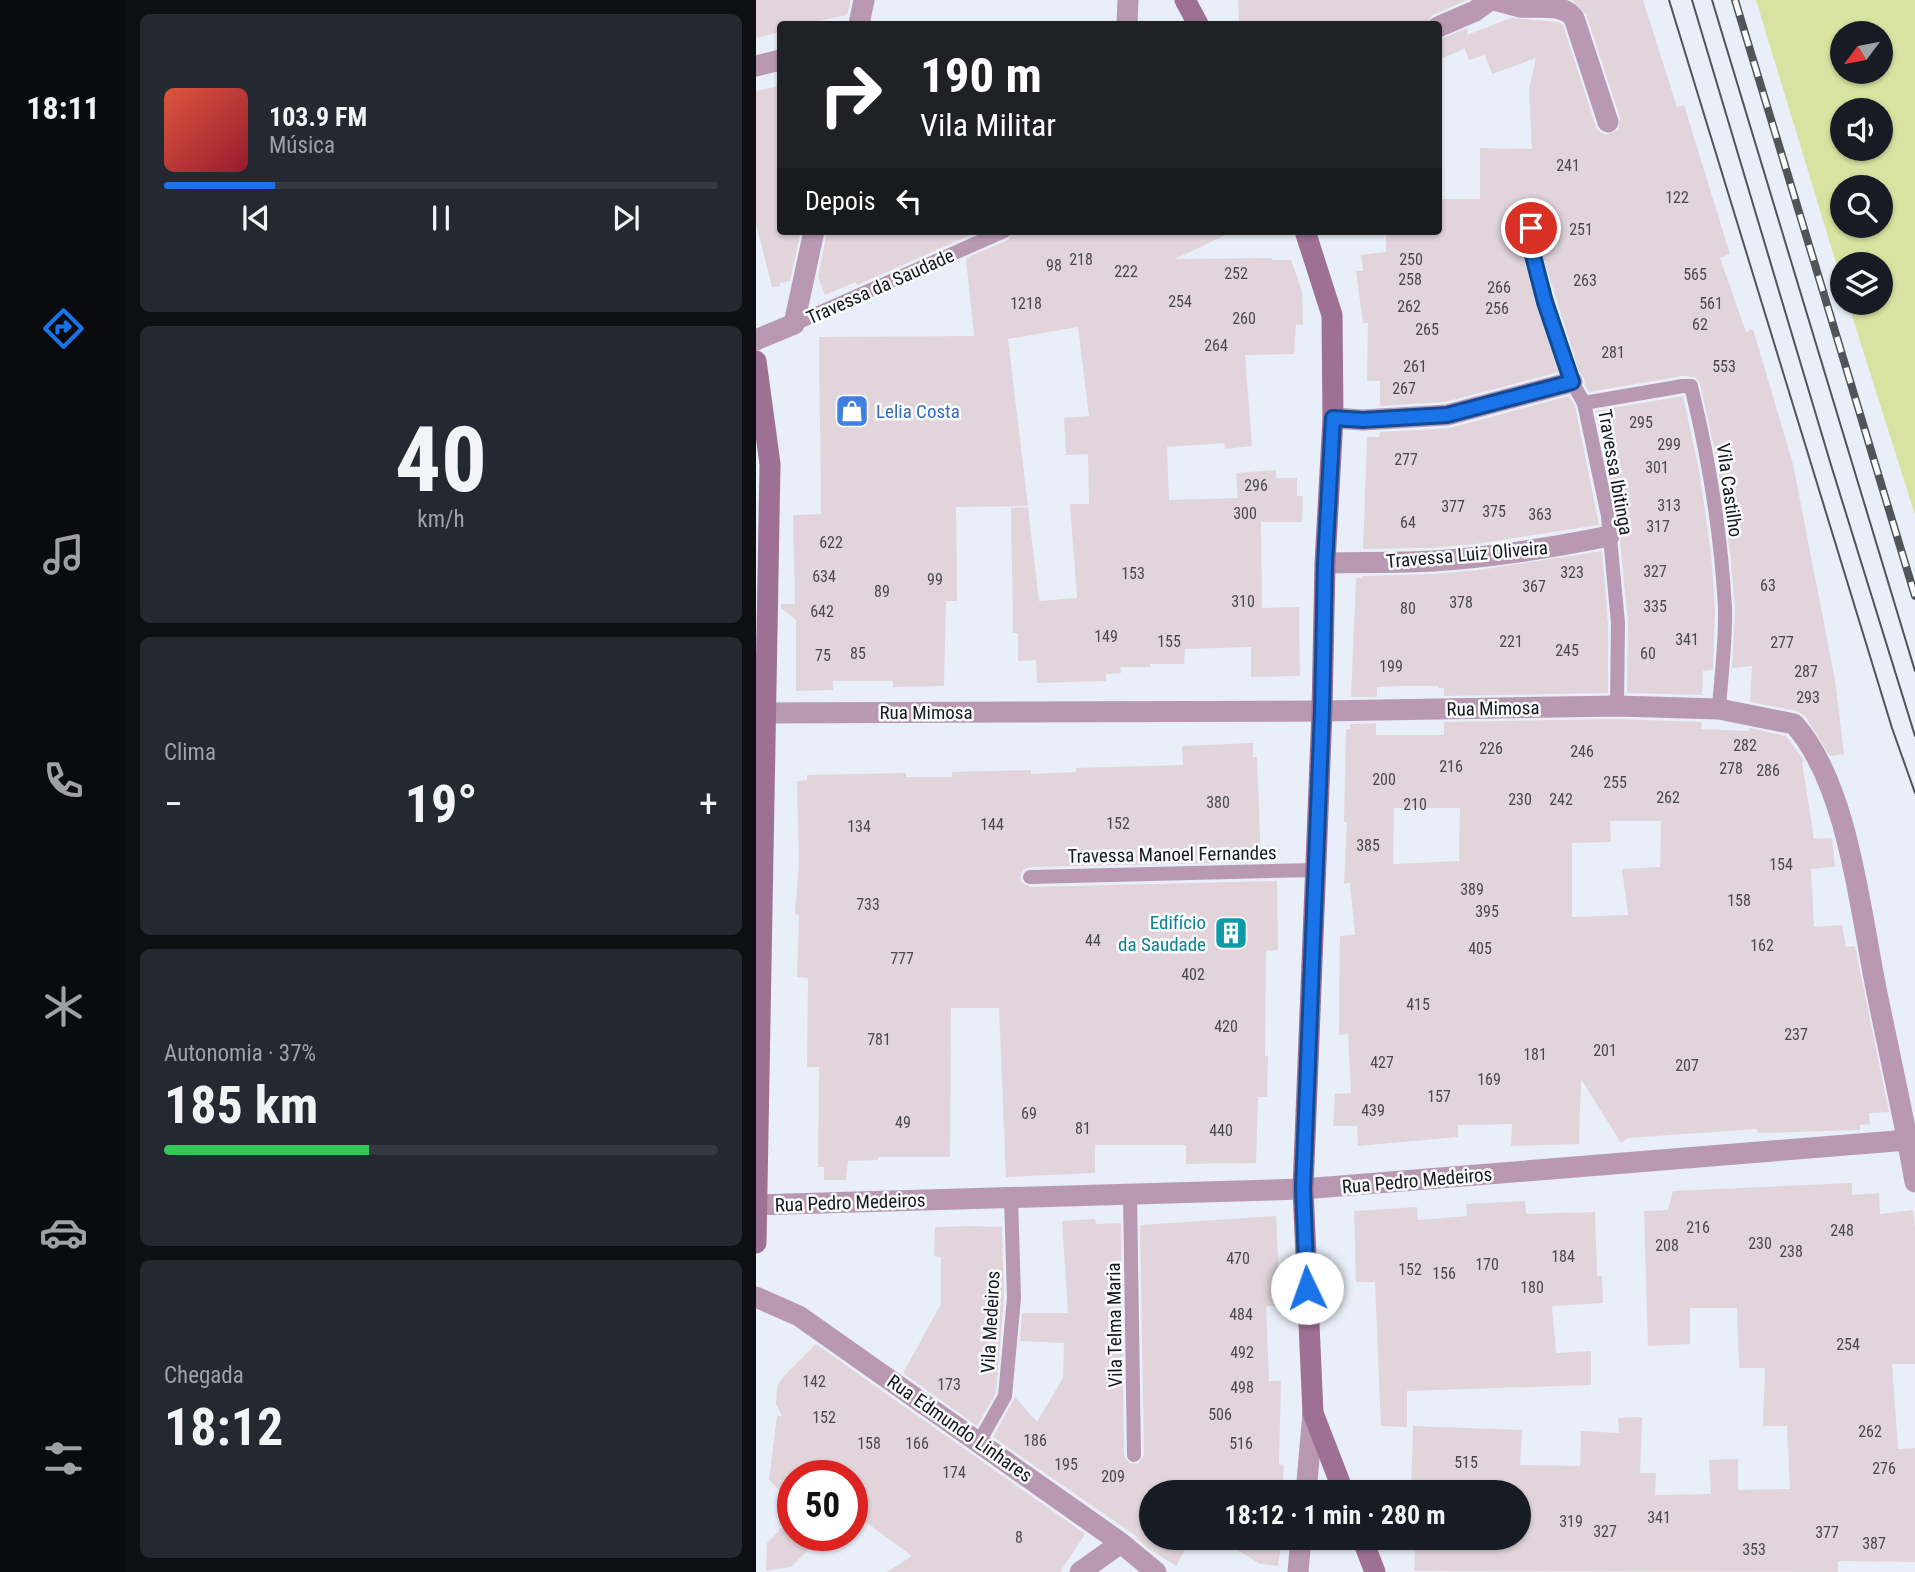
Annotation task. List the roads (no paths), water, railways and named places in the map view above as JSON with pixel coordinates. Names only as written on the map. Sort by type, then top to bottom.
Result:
[{"type":"main road","points":[[1185,0],[1196,21]]},
{"type":"main road","points":[[1306,235],[1332,315],[1333,418],[1325,563],[1322,711],[1303,1189],[1313,1413],[1339,1480]]},
{"type":"main road","points":[[756,361],[770,464],[760,713],[756,1243]]},
{"type":"main road","points":[[1367,1550],[1375,1572]]},
{"type":"street","points":[[860,21],[864,0]]},
{"type":"street","points":[[1127,21],[1128,0]]},
{"type":"street","points":[[1442,25],[1475,11],[1492,0],[1522,7],[1563,8],[1570,12],[1608,122]]},
{"type":"street","points":[[756,66],[777,61]]},
{"type":"street","points":[[756,340],[794,324],[813,235]]},
{"type":"street","points":[[1333,418],[1363,420],[1447,415],[1572,382]]},
{"type":"street","name":"Travessa Luiz Oliveira","points":[[1325,563],[1465,558],[1549,548],[1609,536]]},
{"type":"street","name":"Rua Mimosa","points":[[760,713],[1322,711],[1617,706],[1719,709],[1794,724],[1819,762],[1832,790],[1858,885],[1875,986],[1911,1146],[1915,1182]]},
{"type":"street","name":"Rua Pedro Medeiros","points":[[756,1205],[1303,1189],[1911,1146]]},
{"type":"street","name":"Rua Edmundo Linhares","points":[[756,1297],[799,1316],[1121,1543],[1156,1572]]},
{"type":"street","points":[[1307,1480],[1313,1413]]},
{"type":"street","points":[[1080,1572],[1121,1543]]},
{"type":"street","points":[[1298,1572],[1300,1550]]},
{"type":"lane","name":"Travessa Ibitinga","points":[[1533,212],[1530,244],[1545,302],[1572,382],[1584,403],[1608,516],[1618,623],[1617,706]]},
{"type":"lane","name":"Travessa da Saudade","points":[[794,324],[995,235]]},
{"type":"lane","name":"Vila Castilho","points":[[1584,403],[1691,386],[1706,446],[1714,496],[1725,610],[1719,709]]},
{"type":"lane","name":"Travessa Manoel Fernandes","points":[[1030,877],[1314,870]]},
{"type":"lane","name":"Vila Telma Maria","points":[[1130,1194],[1135,1455]]},
{"type":"lane","name":"Vila Medeiros","points":[[979,1442],[1005,1396],[1014,1298],[1011,1197]]},
{"type":"tram line","points":[[1669,0],[1892,728],[1915,793]]},
{"type":"tram line","points":[[1692,0],[1915,736]]},
{"type":"tram line","points":[[1712,0],[1915,671]]},
{"type":"railway","points":[[1735,0],[1915,596]]},
{"type":"place","name":"Lelia Costa","points":[[852,411]]},
{"type":"place","name":"Edifício da Saudade","points":[[1231,933]]}]
